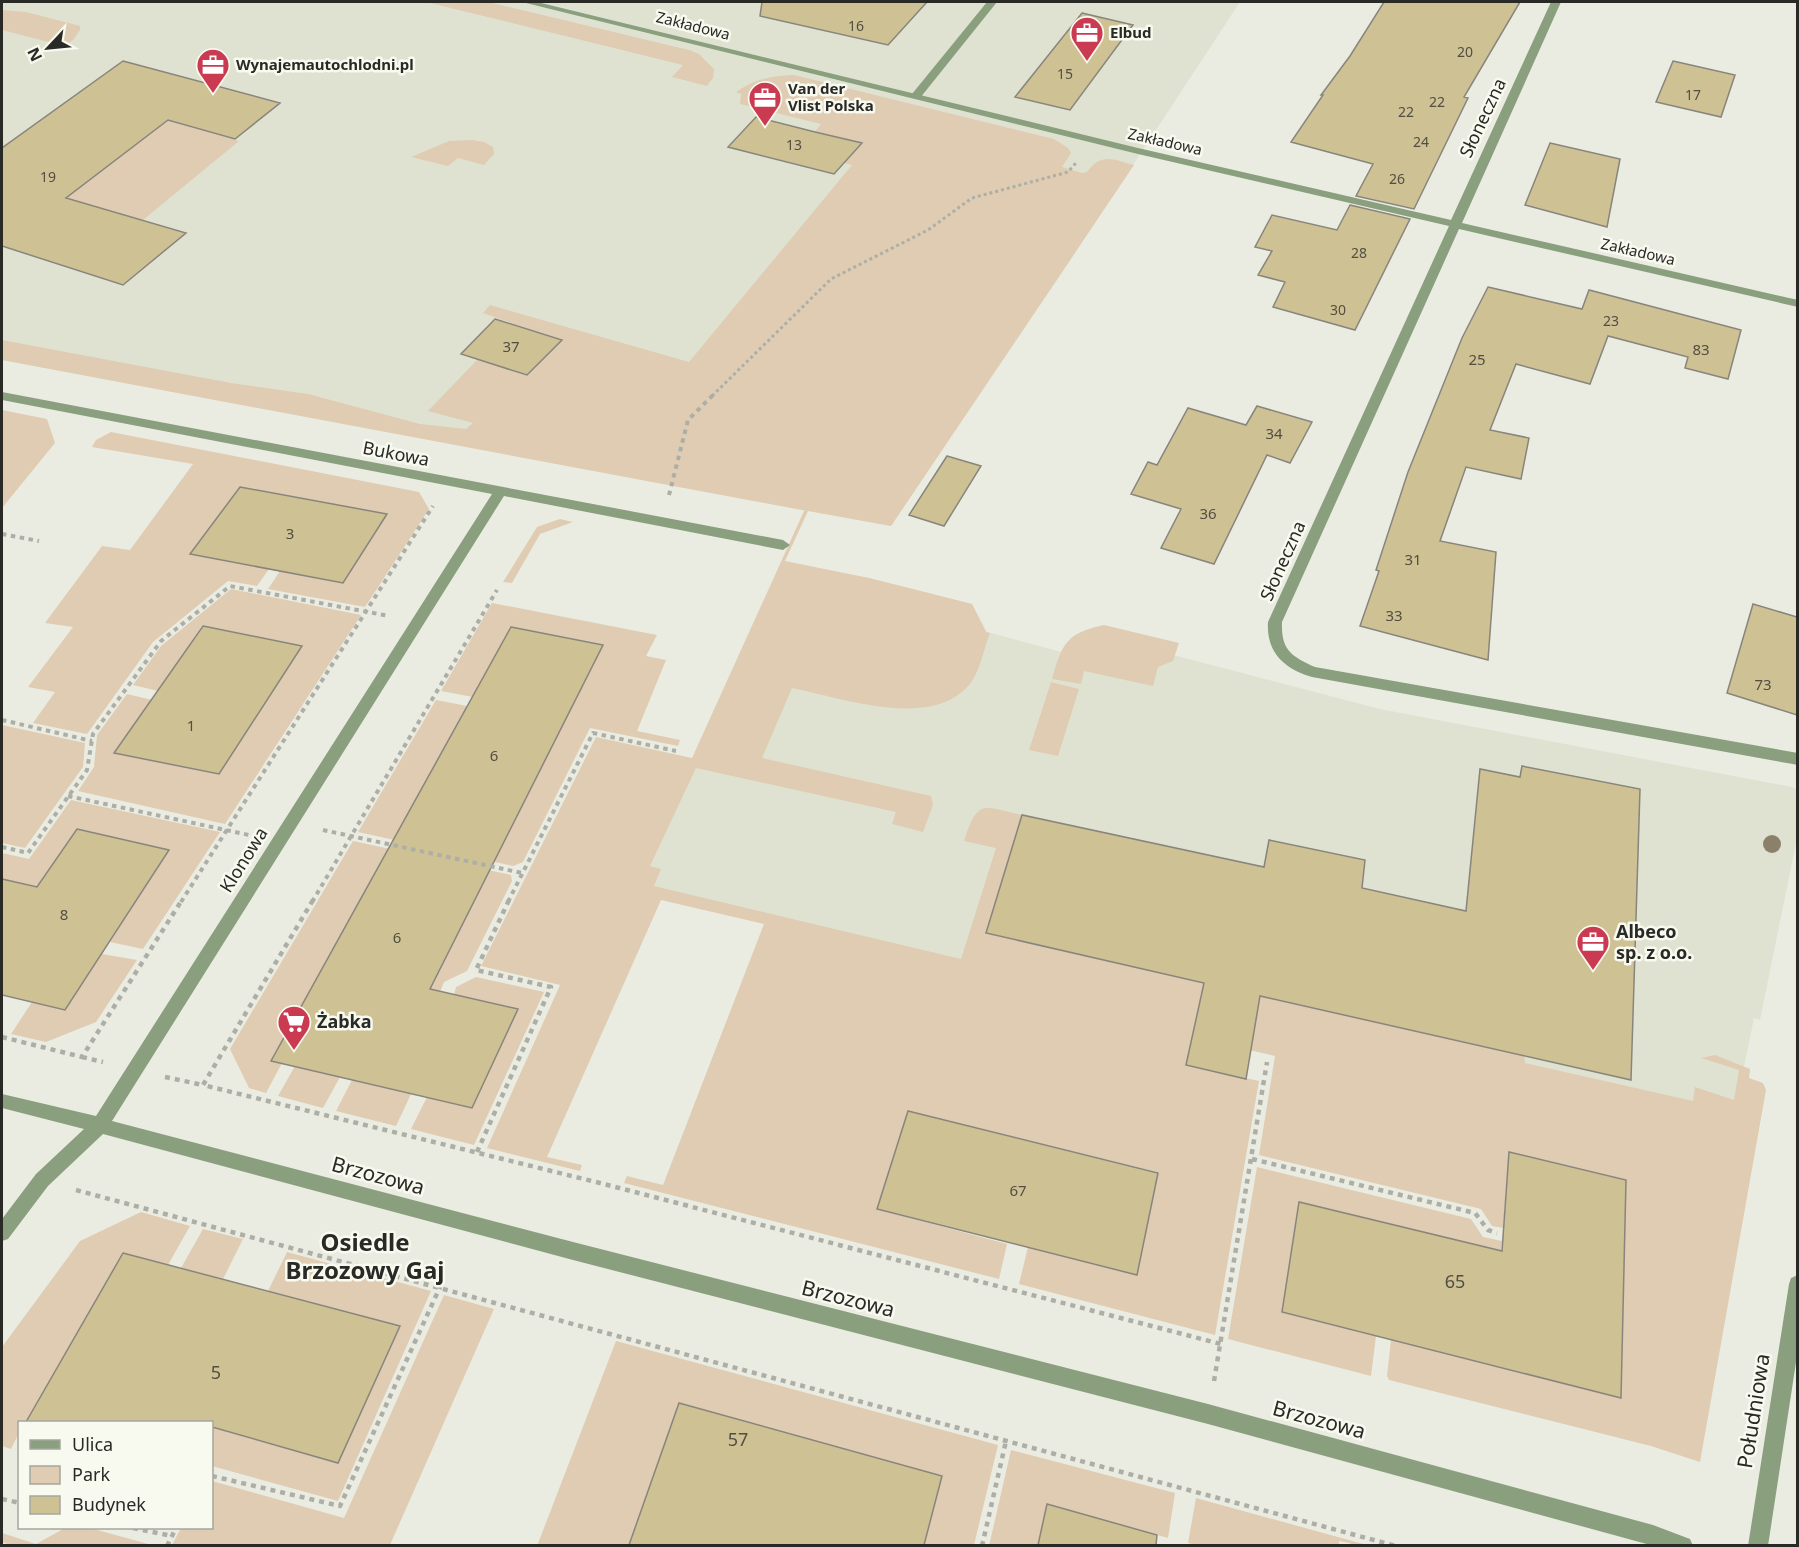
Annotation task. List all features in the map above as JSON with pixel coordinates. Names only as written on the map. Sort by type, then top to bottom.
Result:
[{"type":"street","name":"Zakładowa","points":[[527,2],[1094,140],[1797,304]]},
{"type":"street","points":[[916,96],[992,2]]},
{"type":"street","name":"Słoneczna","points":[[1556,2],[1275,622],[1273,637],[1278,650],[1291,663],[1312,672],[1797,759]]},
{"type":"street","name":"Bukowa","points":[[2,396],[783,545]]},
{"type":"street","name":"Klonowa","points":[[2,1233],[42,1180],[100,1125],[499,492]]},
{"type":"street","name":"Brzozowa","points":[[2,1101],[561,1248],[1208,1414],[1683,1545]]},
{"type":"street","name":"Południowa","points":[[1758,1545],[1797,1284]]},
{"type":"path","points":[[662,522],[688,420],[831,279],[928,230],[972,198],[1068,172],[1094,140]]},
{"type":"path","points":[[2,1037],[82,1057],[367,612],[447,482]]},
{"type":"path","points":[[2,534],[39,541]]},
{"type":"path","points":[[2,847],[28,853],[87,770],[93,734],[161,641],[230,586],[416,621]]},
{"type":"path","points":[[497,590],[203,1085],[477,1152],[1221,1344]]},
{"type":"path","points":[[2,720],[92,741]]},
{"type":"path","points":[[477,1152],[551,987],[476,970],[522,873],[593,733],[676,751]]},
{"type":"path","points":[[68,796],[279,841]]},
{"type":"path","points":[[290,824],[522,873]]},
{"type":"path","points":[[1208,1414],[1268,1062]]},
{"type":"path","points":[[1252,1159],[1475,1214],[1488,1230],[1497,1233]]},
{"type":"path","points":[[42,1180],[440,1287],[556,1321],[1006,1440],[1389,1545],[1396,1545]]},
{"type":"path","points":[[213,1476],[340,1506],[440,1287]]},
{"type":"path","points":[[982,1545],[1006,1440]]},
{"type":"path","points":[[2,1499],[18,1503]]},
{"type":"path","points":[[142,1529],[172,1536]]},
{"type":"path","points":[[167,1545],[175,1529]]},
{"type":"shaded area","points":[[2,2],[1240,2],[1062,273],[891,526],[2,360]]},
{"type":"shaded area","points":[[784,562],[869,578],[972,604],[987,632],[1065,653],[1100,636],[1380,709],[1792,787],[1797,790],[1797,838],[1760,1020],[1754,1018],[1744,1067],[1750,1069],[1736,1136],[634,892]]},
{"type":"green space","points":[[426,2],[488,2],[689,50],[699,54],[714,69],[713,78],[707,86],[672,77],[683,65]]},
{"type":"green space","points":[[2,10],[26,12],[80,26],[80,30],[73,40],[64,46],[2,30]]},
{"type":"green space","points":[[794,75],[1054,139],[1068,148],[1071,153],[1062,167],[1082,173],[1087,172],[1098,162],[1108,159],[1134,165],[891,526],[808,511],[785,561],[869,578],[972,604],[986,632],[990,633],[972,681],[956,696],[936,705],[912,708],[861,704],[792,688],[762,758],[931,796],[933,805],[923,832],[892,824],[896,812],[696,768],[650,866],[661,869],[654,886],[961,959],[996,848],[964,841],[973,818],[978,812],[983,808],[998,809],[1022,815],[986,933],[1524,1056],[1525,1063],[1693,1101],[1695,1087],[1734,1100],[1739,1070],[1701,1058],[1715,1055],[1750,1069],[1749,1078],[1763,1083],[1766,1090],[1700,1462],[1651,1446],[1389,1380],[1387,1376],[1391,1340],[1621,1398],[1626,1180],[1509,1152],[1503,1228],[1492,1226],[1481,1209],[1259,1155],[1275,1056],[1193,1037],[1187,1065],[1259,1081],[1215,1335],[1019,1284],[1028,1247],[1137,1274],[1157,1172],[908,1111],[877,1209],[1007,1244],[999,1279],[624,1183],[627,1176],[663,1185],[764,924],[661,900],[547,1157],[582,1165],[580,1171],[487,1148],[560,985],[481,966],[596,737],[692,758],[804,511],[807,511],[2,360],[2,340],[231,383],[308,394],[420,424],[466,429],[473,423],[428,411],[478,359],[527,375],[562,341],[483,313],[490,305],[689,362],[852,165],[844,163],[860,144],[815,132],[821,124],[740,104],[741,94],[736,92],[750,84],[778,76]]},
{"type":"green space","points":[[168,120],[239,141],[143,220],[135,218],[125,226],[57,205]]},
{"type":"green space","points":[[449,141],[484,142],[493,147],[494,154],[484,165],[458,158],[448,166],[411,157]]},
{"type":"green space","points":[[2,410],[47,419],[55,443],[2,508]]},
{"type":"green space","points":[[111,432],[419,492],[429,509],[365,607],[268,589],[280,571],[343,583],[387,514],[240,487],[190,554],[269,569],[257,586],[228,581],[153,642],[87,734],[33,723],[55,692],[28,687],[73,627],[45,623],[102,546],[130,550],[193,464],[92,447],[96,440]]},
{"type":"green space","points":[[560,519],[573,522],[540,534],[512,583],[503,582],[537,527]]},
{"type":"green space","points":[[231,589],[361,615],[225,824],[78,791],[94,767],[97,735],[127,694],[152,700],[115,753],[219,774],[301,646],[202,626],[158,691],[133,685],[161,646]]},
{"type":"green space","points":[[492,603],[657,635],[646,656],[666,660],[637,731],[680,740],[678,746],[590,728],[523,862],[513,866],[358,832],[436,700],[467,706],[512,826],[603,645],[511,627],[473,697],[441,691]]},
{"type":"green space","points":[[1104,625],[1179,643],[1173,661],[1158,667],[1153,686],[1084,671],[1081,684],[1052,679],[1059,657],[1073,636]]},
{"type":"green space","points":[[1051,682],[1079,689],[1058,756],[1029,750]]},
{"type":"green space","points":[[2,725],[85,743],[83,767],[25,848],[2,843]]},
{"type":"green space","points":[[71,800],[220,832],[143,949],[110,942],[169,850],[77,829],[37,887],[2,879],[2,853],[29,859]]},
{"type":"green space","points":[[353,841],[511,875],[512,881],[467,971],[444,982],[440,992],[282,1063],[266,1093],[249,1088],[230,1049]]},
{"type":"green space","points":[[102,954],[137,960],[96,1022],[46,1042],[11,1034],[32,1002],[65,1010]]},
{"type":"green space","points":[[476,977],[544,992],[474,1145],[411,1129],[427,1097],[472,1108],[518,1010],[454,995],[456,987]]},
{"type":"green space","points":[[295,1066],[340,1077],[323,1108],[278,1096]]},
{"type":"green space","points":[[352,1080],[411,1094],[396,1126],[336,1111]]},
{"type":"green space","points":[[1257,1167],[1471,1219],[1483,1237],[1502,1241],[1501,1251],[1299,1202],[1282,1312],[1376,1336],[1371,1376],[1228,1339]]},
{"type":"green space","points":[[141,1212],[190,1226],[168,1265],[123,1253],[27,1421],[18,1421],[18,1435],[11,1449],[2,1446],[2,1347],[80,1241]]},
{"type":"green space","points":[[203,1229],[243,1239],[223,1279],[181,1268]]},
{"type":"green space","points":[[287,1252],[431,1291],[338,1501],[213,1466],[213,1427],[338,1463],[400,1326],[268,1291]]},
{"type":"green space","points":[[444,1295],[494,1309],[390,1545],[172,1545],[180,1529],[213,1529],[213,1481],[344,1518]]},
{"type":"green space","points":[[616,1341],[998,1445],[974,1545],[924,1545],[942,1476],[679,1403],[629,1545],[537,1546]]},
{"type":"green space","points":[[1011,1450],[1175,1493],[1168,1538],[1048,1504],[1038,1545],[989,1546]]},
{"type":"green space","points":[[1196,1498],[1367,1545],[1350,1545],[1350,1543],[1339,1541],[1339,1546],[1196,1545],[1188,1543]]},
{"type":"green space","points":[[63,1529],[94,1529],[152,1545],[13,1546],[2,1542],[2,1533],[36,1544]]},
{"type":"building","points":[[762,2],[927,2],[888,45],[760,16]]},
{"type":"building","points":[[1384,2],[1520,2],[1464,97],[1468,98],[1414,209],[1356,196],[1373,164],[1291,142]]},
{"type":"building","points":[[1082,13],[1133,25],[1070,110],[1015,97]]},
{"type":"building","points":[[123,61],[280,103],[235,139],[168,120],[66,198],[186,233],[123,285],[2,246],[2,148]]},
{"type":"building","points":[[1673,61],[1735,75],[1721,117],[1656,102]]},
{"type":"building","points":[[756,117],[862,143],[834,174],[728,147]]},
{"type":"building","points":[[1550,143],[1620,159],[1607,227],[1525,205]]},
{"type":"building","points":[[1350,205],[1410,219],[1355,330],[1273,307],[1285,282],[1258,275],[1272,251],[1255,247],[1272,215],[1337,230]]},
{"type":"building","points":[[1488,287],[1582,309],[1589,290],[1741,330],[1728,379],[1685,368],[1688,357],[1608,336],[1590,384],[1516,364],[1490,430],[1529,438],[1521,479],[1466,467],[1440,541],[1496,552],[1488,660],[1360,626],[1408,472],[1462,338]]},
{"type":"building","points":[[495,319],[562,340],[527,375],[461,354]]},
{"type":"building","points":[[1257,406],[1312,422],[1290,463],[1267,455],[1214,564],[1161,548],[1181,509],[1131,494],[1148,462],[1157,465],[1188,408],[1246,425]]},
{"type":"building","points":[[947,456],[981,466],[944,526],[909,515]]},
{"type":"building","points":[[240,487],[387,514],[343,583],[190,554]]},
{"type":"building","points":[[1753,604],[1797,617],[1797,715],[1727,693]]},
{"type":"building","points":[[203,626],[302,646],[219,774],[114,753]]},
{"type":"building","points":[[511,627],[603,645],[430,989],[518,1009],[472,1108],[271,1061]]},
{"type":"building","points":[[1522,766],[1640,789],[1631,1080],[1260,996],[1246,1079],[1186,1065],[1204,983],[986,933],[1022,815],[1264,867],[1269,840],[1365,860],[1362,888],[1466,911],[1480,769],[1520,777]]},
{"type":"building","points":[[77,829],[169,850],[65,1010],[2,995],[2,879],[37,887]]},
{"type":"building","points":[[908,1111],[1158,1173],[1137,1275],[877,1209]]},
{"type":"building","points":[[1509,1152],[1626,1180],[1621,1398],[1282,1312],[1299,1202],[1502,1251]]},
{"type":"building","points":[[123,1253],[400,1326],[338,1463],[213,1427],[213,1421],[27,1421]]},
{"type":"building","points":[[679,1403],[942,1476],[924,1545],[629,1545]]},
{"type":"building","points":[[1047,1504],[1157,1535],[1156,1545],[1038,1545]]},
{"type":"place","name":"Elbud","points":[[1087,62]]},
{"type":"place","name":"Wynajemautochlodni.pl","points":[[213,94]]},
{"type":"place","name":"Van der Vlist Polska","points":[[765,127]]},
{"type":"place","name":"Albeco sp. z o.o.","points":[[1593,971]]},
{"type":"place","name":"Żabka","points":[[294,1051]]},
{"type":"district","name":"Osiedle Brzozowy Gaj","points":[[365,1257]]}]
